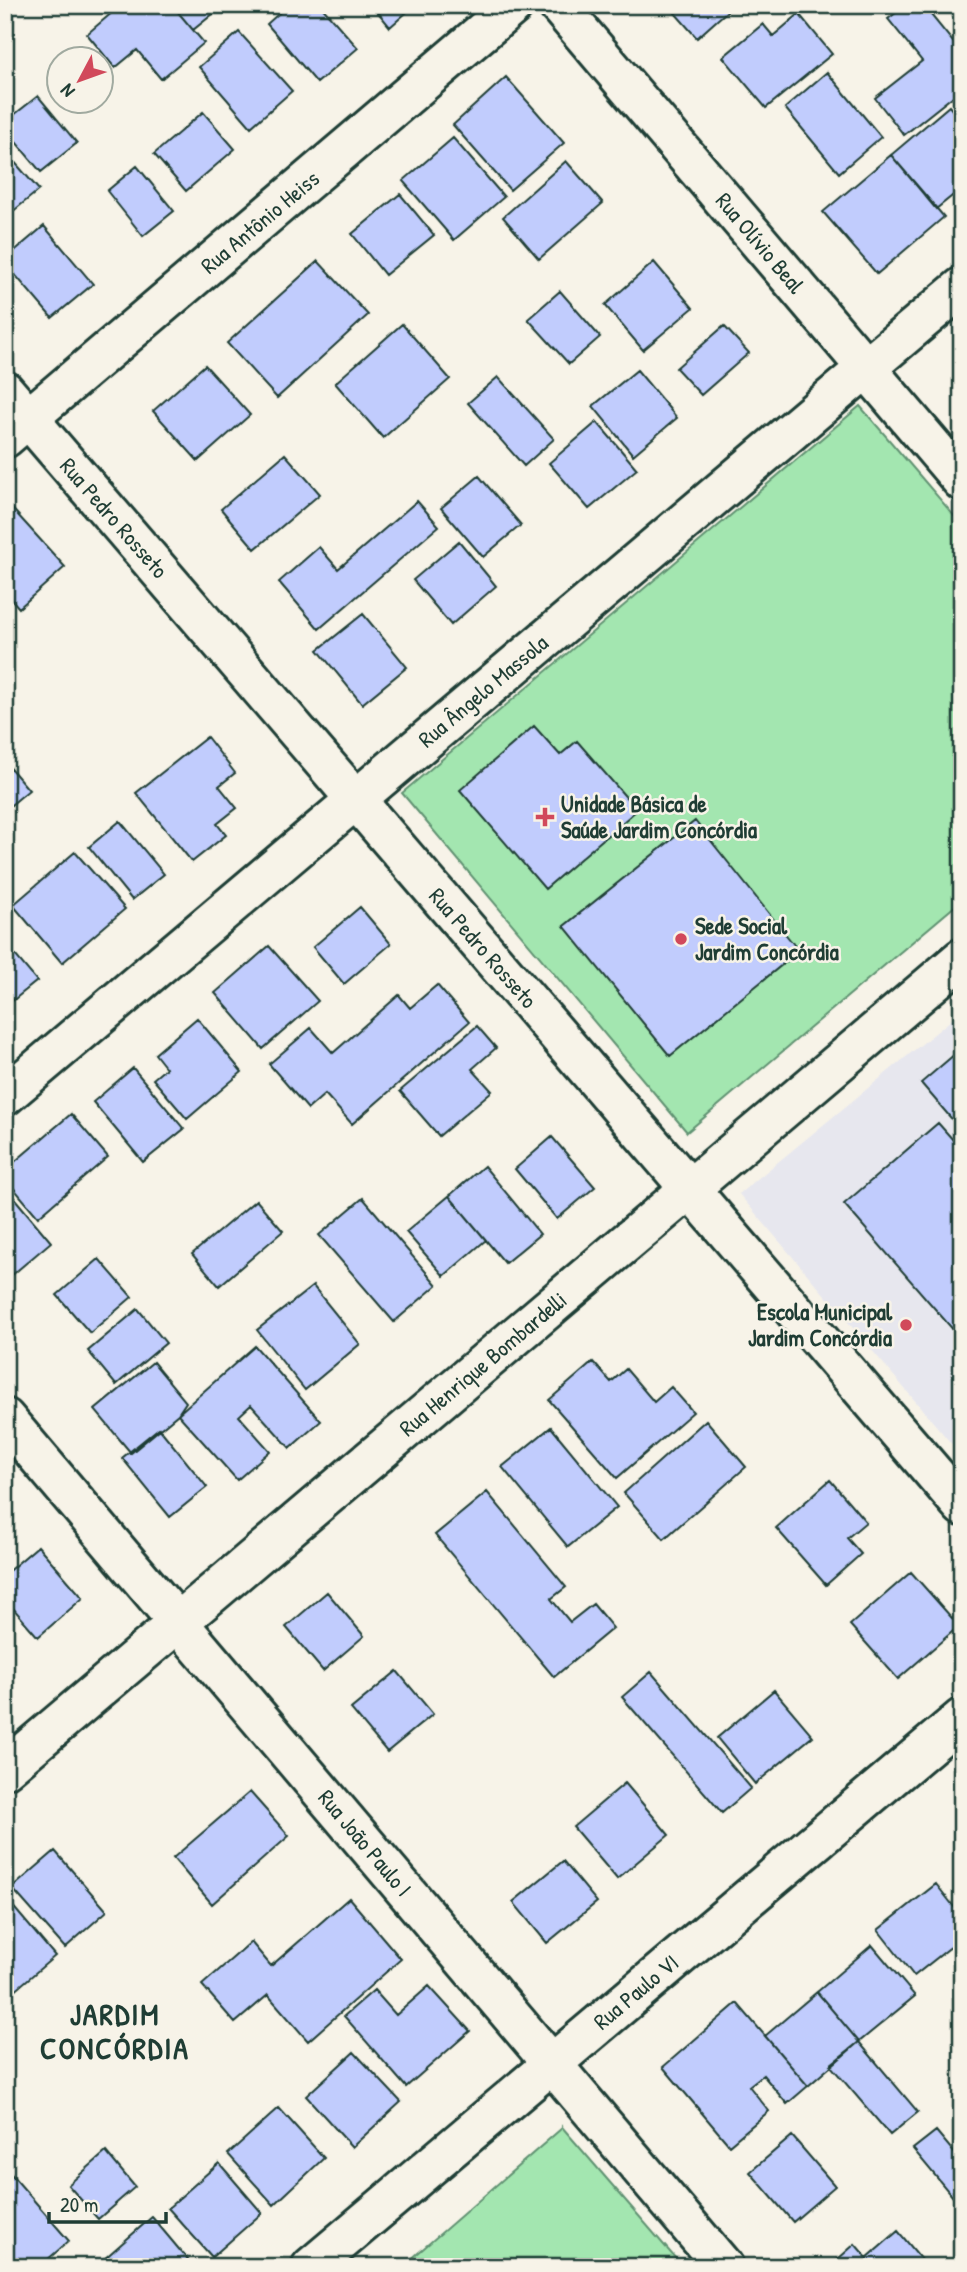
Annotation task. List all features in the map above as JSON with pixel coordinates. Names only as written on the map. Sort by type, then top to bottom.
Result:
[{"type":"street","name":"Rua Antônio Heiss","points":[[13,416],[514,5]]},
{"type":"street","name":"Rua Olívio Beal","points":[[558,5],[962,481]]},
{"type":"street","name":"Rua Ângelo Massola","points":[[5,1096],[962,287]]},
{"type":"street","name":"Rua Pedro Rosseto","points":[[13,416],[356,799],[962,1506]]},
{"type":"street","name":"Rua Henrique Bombardelli","points":[[5,1769],[962,958]]},
{"type":"street","name":"Rua João Paulo I","points":[[5,1419],[724,2267]]},
{"type":"street","name":"Rua Paulo VI","points":[[311,2267],[962,1718]]},
{"type":"shaded area","name":"Escola Municipal Jardim Concórdia","points":[[962,1011],[962,1456],[739,1194]]},
{"type":"green space","points":[[860,406],[962,525],[962,900],[687,1132],[402,793]]},
{"type":"green space","points":[[562,2128],[683,2267],[402,2267]]},
{"type":"building","points":[[121,5],[172,5],[204,43],[161,79],[137,50],[116,67],[116,46],[97,46],[87,34]]},
{"type":"building","points":[[172,5],[224,5],[193,30]]},
{"type":"building","points":[[288,5],[320,5],[358,48],[317,83],[267,24]]},
{"type":"building","points":[[372,5],[415,5],[390,27]]},
{"type":"building","points":[[668,5],[734,5],[697,38]]},
{"type":"building","points":[[906,5],[923,5],[962,53],[962,89],[904,135],[875,98],[922,61],[888,19]]},
{"type":"building","points":[[799,14],[832,54],[766,108],[723,57],[763,24],[773,36]]},
{"type":"building","points":[[239,32],[292,91],[251,127],[199,67]]},
{"type":"building","points":[[827,72],[881,137],[839,173],[785,108]]},
{"type":"building","points":[[506,77],[564,143],[510,190],[453,125]]},
{"type":"building","points":[[38,96],[46,106],[46,116],[55,116],[77,143],[41,172],[5,129],[5,122]]},
{"type":"building","points":[[949,106],[962,122],[962,188],[936,209],[891,155]]},
{"type":"building","points":[[203,112],[235,149],[186,191],[154,154]]},
{"type":"building","points":[[453,138],[504,197],[454,240],[403,181]]},
{"type":"building","points":[[5,151],[39,190],[5,218]]},
{"type":"building","points":[[891,155],[944,217],[877,274],[823,212]]},
{"type":"building","points":[[566,161],[603,203],[539,259],[503,217]]},
{"type":"building","points":[[137,166],[174,211],[143,236],[107,191]]},
{"type":"building","points":[[400,194],[434,235],[385,275],[352,234]]},
{"type":"building","points":[[44,226],[93,284],[52,318],[5,263],[5,259]]},
{"type":"building","points":[[318,261],[368,315],[277,398],[227,343]]},
{"type":"building","points":[[654,262],[693,308],[643,350],[605,305]]},
{"type":"building","points":[[560,291],[600,337],[569,364],[528,319]]},
{"type":"building","points":[[402,324],[450,379],[383,438],[335,383]]},
{"type":"building","points":[[724,326],[749,353],[701,395],[676,368]]},
{"type":"building","points":[[205,365],[250,415],[198,461],[153,411]]},
{"type":"building","points":[[637,370],[677,418],[633,455],[593,406]]},
{"type":"building","points":[[498,377],[554,439],[524,466],[468,403]]},
{"type":"building","points":[[597,422],[637,469],[589,509],[549,463]]},
{"type":"building","points":[[285,454],[320,494],[255,549],[221,509]]},
{"type":"building","points":[[479,476],[521,525],[483,557],[441,508]]},
{"type":"building","points":[[417,501],[439,526],[319,629],[279,582],[319,547],[338,569]]},
{"type":"building","points":[[7,503],[65,567],[19,608],[5,592]]},
{"type":"building","points":[[459,541],[496,586],[451,625],[413,580]]},
{"type":"building","points":[[363,614],[407,667],[362,704],[318,650]]},
{"type":"building","points":[[534,726],[560,755],[577,741],[637,810],[545,889],[460,790]]},
{"type":"building","points":[[207,737],[235,773],[219,786],[237,808],[217,824],[226,835],[192,862],[136,793]]},
{"type":"building","points":[[5,764],[29,790],[5,810]]},
{"type":"building","points":[[120,821],[164,874],[132,900],[89,847]]},
{"type":"building","name":"Sede Social Jardim Concórdia","points":[[695,821],[799,951],[670,1056],[564,926]]},
{"type":"building","points":[[75,852],[125,909],[62,963],[13,905]]},
{"type":"building","points":[[360,907],[391,944],[344,984],[313,947]]},
{"type":"building","points":[[5,943],[37,981],[5,1007]]},
{"type":"building","points":[[269,946],[318,1001],[263,1049],[215,993]]},
{"type":"building","points":[[437,985],[469,1022],[352,1124],[325,1094],[308,1109],[269,1064],[311,1028],[333,1053],[399,995],[410,1008]]},
{"type":"building","points":[[197,1018],[242,1072],[187,1119],[153,1079],[166,1068],[155,1054]]},
{"type":"building","points":[[477,1026],[496,1048],[472,1069],[492,1091],[439,1136],[400,1091]]},
{"type":"building","points":[[962,1048],[962,1131],[921,1083]]},
{"type":"building","points":[[133,1068],[184,1129],[143,1162],[93,1102]]},
{"type":"building","points":[[71,1114],[108,1157],[38,1217],[5,1178],[5,1170]]},
{"type":"building","points":[[938,1123],[962,1150],[962,1340],[844,1204]]},
{"type":"building","points":[[552,1137],[595,1187],[557,1219],[515,1169]]},
{"type":"building","points":[[484,1166],[540,1234],[505,1263],[449,1196]]},
{"type":"building","points":[[5,1187],[51,1242],[5,1281]]},
{"type":"building","points":[[449,1196],[486,1240],[444,1276],[406,1232]]},
{"type":"building","points":[[363,1198],[437,1285],[394,1322],[319,1235]]},
{"type":"building","points":[[256,1200],[283,1231],[219,1286],[192,1254]]},
{"type":"building","points":[[99,1259],[132,1297],[90,1333],[57,1295]]},
{"type":"building","points":[[313,1286],[360,1344],[305,1390],[257,1330]]},
{"type":"building","points":[[138,1309],[166,1343],[116,1385],[88,1351]]},
{"type":"building","points":[[255,1346],[321,1421],[290,1448],[251,1405],[239,1416],[270,1451],[237,1480],[178,1414]]},
{"type":"building","points":[[153,1362],[186,1402],[178,1414],[131,1453],[95,1410]]},
{"type":"building","points":[[593,1362],[611,1382],[626,1369],[654,1402],[671,1387],[693,1412],[617,1478],[549,1400]]},
{"type":"building","points":[[706,1420],[746,1467],[664,1539],[624,1493]]},
{"type":"building","points":[[551,1427],[617,1507],[568,1547],[502,1467]]},
{"type":"building","points":[[159,1428],[207,1487],[170,1517],[122,1458]]},
{"type":"building","points":[[830,1480],[866,1522],[847,1538],[861,1554],[826,1585],[776,1528]]},
{"type":"building","points":[[487,1492],[566,1587],[551,1599],[570,1622],[593,1604],[613,1628],[554,1677],[435,1535]]},
{"type":"building","points":[[38,1546],[83,1598],[38,1637],[5,1599],[5,1574]]},
{"type":"building","points":[[911,1572],[959,1626],[898,1679],[850,1625]]},
{"type":"building","points":[[327,1592],[364,1636],[323,1671],[286,1627]]},
{"type":"building","points":[[397,1671],[433,1714],[387,1752],[351,1709]]},
{"type":"building","points":[[651,1672],[751,1788],[722,1813],[622,1697]]},
{"type":"building","points":[[774,1690],[813,1736],[755,1784],[717,1738]]},
{"type":"building","points":[[625,1783],[669,1835],[617,1879],[573,1827]]},
{"type":"building","points":[[250,1792],[289,1836],[212,1904],[173,1858]]},
{"type":"building","points":[[55,1851],[107,1911],[65,1948],[12,1888]]},
{"type":"building","points":[[563,1861],[597,1902],[547,1943],[513,1902]]},
{"type":"building","points":[[962,1875],[962,1889],[955,1881]]},
{"type":"building","points":[[936,1884],[962,1917],[962,1938],[914,1976],[878,1930]]},
{"type":"building","points":[[5,1897],[55,1956],[6,1998],[5,1997]]},
{"type":"building","points":[[349,1898],[401,1959],[308,2041],[268,1995],[235,2023],[202,1985],[251,1942],[271,1966]]},
{"type":"building","points":[[872,1945],[915,1996],[859,2042],[817,1992]]},
{"type":"building","points":[[429,1986],[470,2031],[406,2087],[344,2016],[374,1990],[396,2015]]},
{"type":"building","points":[[817,1992],[859,2042],[808,2086],[765,2036]]},
{"type":"building","points":[[737,2003],[808,2086],[787,2104],[763,2075],[749,2086],[769,2111],[729,2145],[663,2067]]},
{"type":"building","points":[[859,2042],[918,2112],[890,2135],[830,2065]]},
{"type":"building","points":[[354,2052],[401,2102],[352,2147],[306,2096]]},
{"type":"building","points":[[279,2108],[324,2158],[274,2205],[228,2154]]},
{"type":"building","points":[[936,2131],[962,2162],[962,2208],[913,2149]]},
{"type":"building","points":[[792,2136],[835,2186],[793,2222],[750,2172]]},
{"type":"building","points":[[106,2152],[135,2187],[98,2219],[68,2185]]},
{"type":"building","points":[[219,2163],[262,2213],[212,2257],[168,2208]]},
{"type":"building","points":[[5,2167],[69,2241],[39,2267],[5,2266]]},
{"type":"building","points":[[152,2217],[188,2260],[180,2267],[95,2267]]},
{"type":"building","points":[[898,2231],[928,2267],[829,2267],[855,2244],[867,2258]]},
{"type":"place","name":"Unidade Básica de Saúde Jardim Concórdia","points":[[545,817]]},
{"type":"place","name":"Sede Social Jardim Concórdia","points":[[681,939]]},
{"type":"place","name":"Escola Municipal Jardim Concórdia","points":[[906,1325]]},
{"type":"district","name":"JARDIM CONCÓRDIA","points":[[115,2032]]}]
